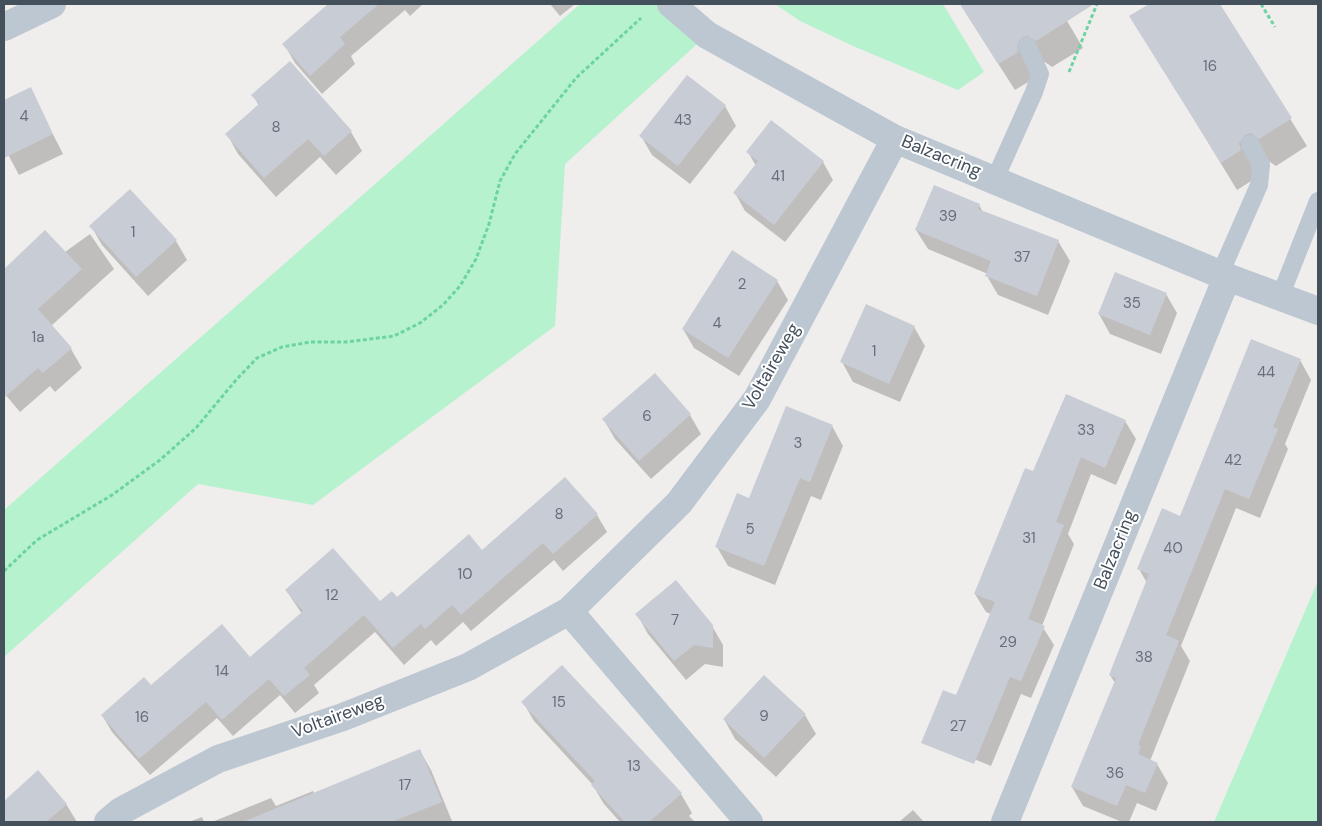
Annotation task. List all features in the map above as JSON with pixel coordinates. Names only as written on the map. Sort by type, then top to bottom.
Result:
[{"type":"street","points":[[4,27],[52,4]]},
{"type":"street","name":"Balzacring","points":[[671,4],[707,35],[895,139],[1224,276],[1318,311]]},
{"type":"street","name":"Voltaireweg","points":[[108,822],[121,811],[218,759],[343,717],[468,667],[570,611],[679,503],[757,399],[895,139]]},
{"type":"street","name":"Balzacring","points":[[1005,822],[1224,276]]},
{"type":"street","points":[[570,611],[749,822]]},
{"type":"lane","points":[[995,180],[1040,74],[1027,46]]},
{"type":"lane","points":[[1224,276],[1259,185],[1261,165],[1250,144]]},
{"type":"lane","points":[[1280,297],[1318,201]]},
{"type":"path","points":[[1261,4],[1275,27]]},
{"type":"path","points":[[4,571],[37,540],[112,495],[160,460],[196,428],[257,358],[282,347],[310,342],[346,342],[394,336],[420,324],[443,305],[460,286],[476,259],[489,224],[500,181],[515,154],[576,78],[643,16]]},
{"type":"green space","points":[[580,4],[671,4],[707,35],[565,164],[555,326],[313,505],[198,484],[4,657],[4,510]]},
{"type":"green space","points":[[775,4],[943,4],[984,72],[958,90],[853,46],[800,21]]},
{"type":"green space","points":[[1318,581],[1318,822],[1214,822]]},
{"type":"building","points":[[328,4],[379,4],[340,37],[345,44],[310,76],[282,44]]},
{"type":"building","points":[[960,4],[1094,4],[1036,41],[1028,36],[1022,37],[1017,45],[1018,52],[998,64]]},
{"type":"building","points":[[1149,4],[1220,4],[1292,118],[1259,139],[1251,133],[1245,135],[1239,143],[1241,150],[1221,163],[1129,16]]},
{"type":"building","points":[[290,61],[352,131],[324,156],[308,139],[264,178],[225,134],[259,104],[251,95]]},
{"type":"building","points":[[687,75],[726,105],[678,166],[639,136]]},
{"type":"building","points":[[31,87],[53,134],[4,158],[4,100]]},
{"type":"building","points":[[771,120],[824,161],[774,225],[733,193],[758,161],[746,152]]},
{"type":"building","points":[[934,185],[980,204],[978,209],[1059,240],[1037,296],[985,276],[991,261],[915,230]]},
{"type":"building","points":[[130,189],[177,240],[136,277],[89,226]]},
{"type":"building","points":[[45,230],[82,269],[38,309],[72,348],[43,373],[38,368],[4,398],[4,269]]},
{"type":"building","points":[[732,250],[778,280],[728,358],[682,329]]},
{"type":"building","points":[[1115,272],[1167,293],[1150,335],[1098,314]]},
{"type":"building","points":[[866,304],[915,326],[889,384],[840,362]]},
{"type":"building","points":[[1251,339],[1301,359],[1273,427],[1278,429],[1249,499],[1225,489],[1166,635],[1179,641],[1138,745],[1141,746],[1138,754],[1158,763],[1145,793],[1126,785],[1117,806],[1071,787],[1116,678],[1109,675],[1149,574],[1137,569],[1162,508],[1180,516]]},
{"type":"building","points":[[655,373],[691,414],[639,461],[602,419]]},
{"type":"building","points":[[1066,394],[1126,420],[1105,468],[1081,457],[1056,522],[1064,525],[1028,619],[1045,626],[1021,681],[1010,677],[974,764],[921,743],[943,690],[956,695],[995,602],[974,594],[1025,468],[1033,471]]},
{"type":"building","points":[[786,406],[833,425],[810,482],[800,478],[764,566],[715,547],[737,493],[749,498]]},
{"type":"building","points":[[565,477],[598,514],[553,554],[543,543],[461,615],[452,605],[425,629],[421,624],[393,648],[364,615],[304,668],[310,675],[284,696],[269,679],[222,720],[206,702],[139,759],[101,715],[144,677],[151,685],[222,624],[250,657],[303,611],[285,590],[333,548],[380,601],[392,591],[397,597],[469,534],[482,550]]},
{"type":"building","points":[[676,580],[713,625],[713,648],[694,645],[674,661],[635,614]]},
{"type":"building","points":[[562,665],[682,793],[649,822],[625,822],[591,785],[595,781],[521,702]]},
{"type":"building","points":[[764,675],[806,714],[764,758],[723,719]]},
{"type":"building","points":[[420,749],[442,802],[391,822],[243,822]]},
{"type":"building","points":[[38,770],[67,804],[46,822],[4,822],[4,801]]}]
